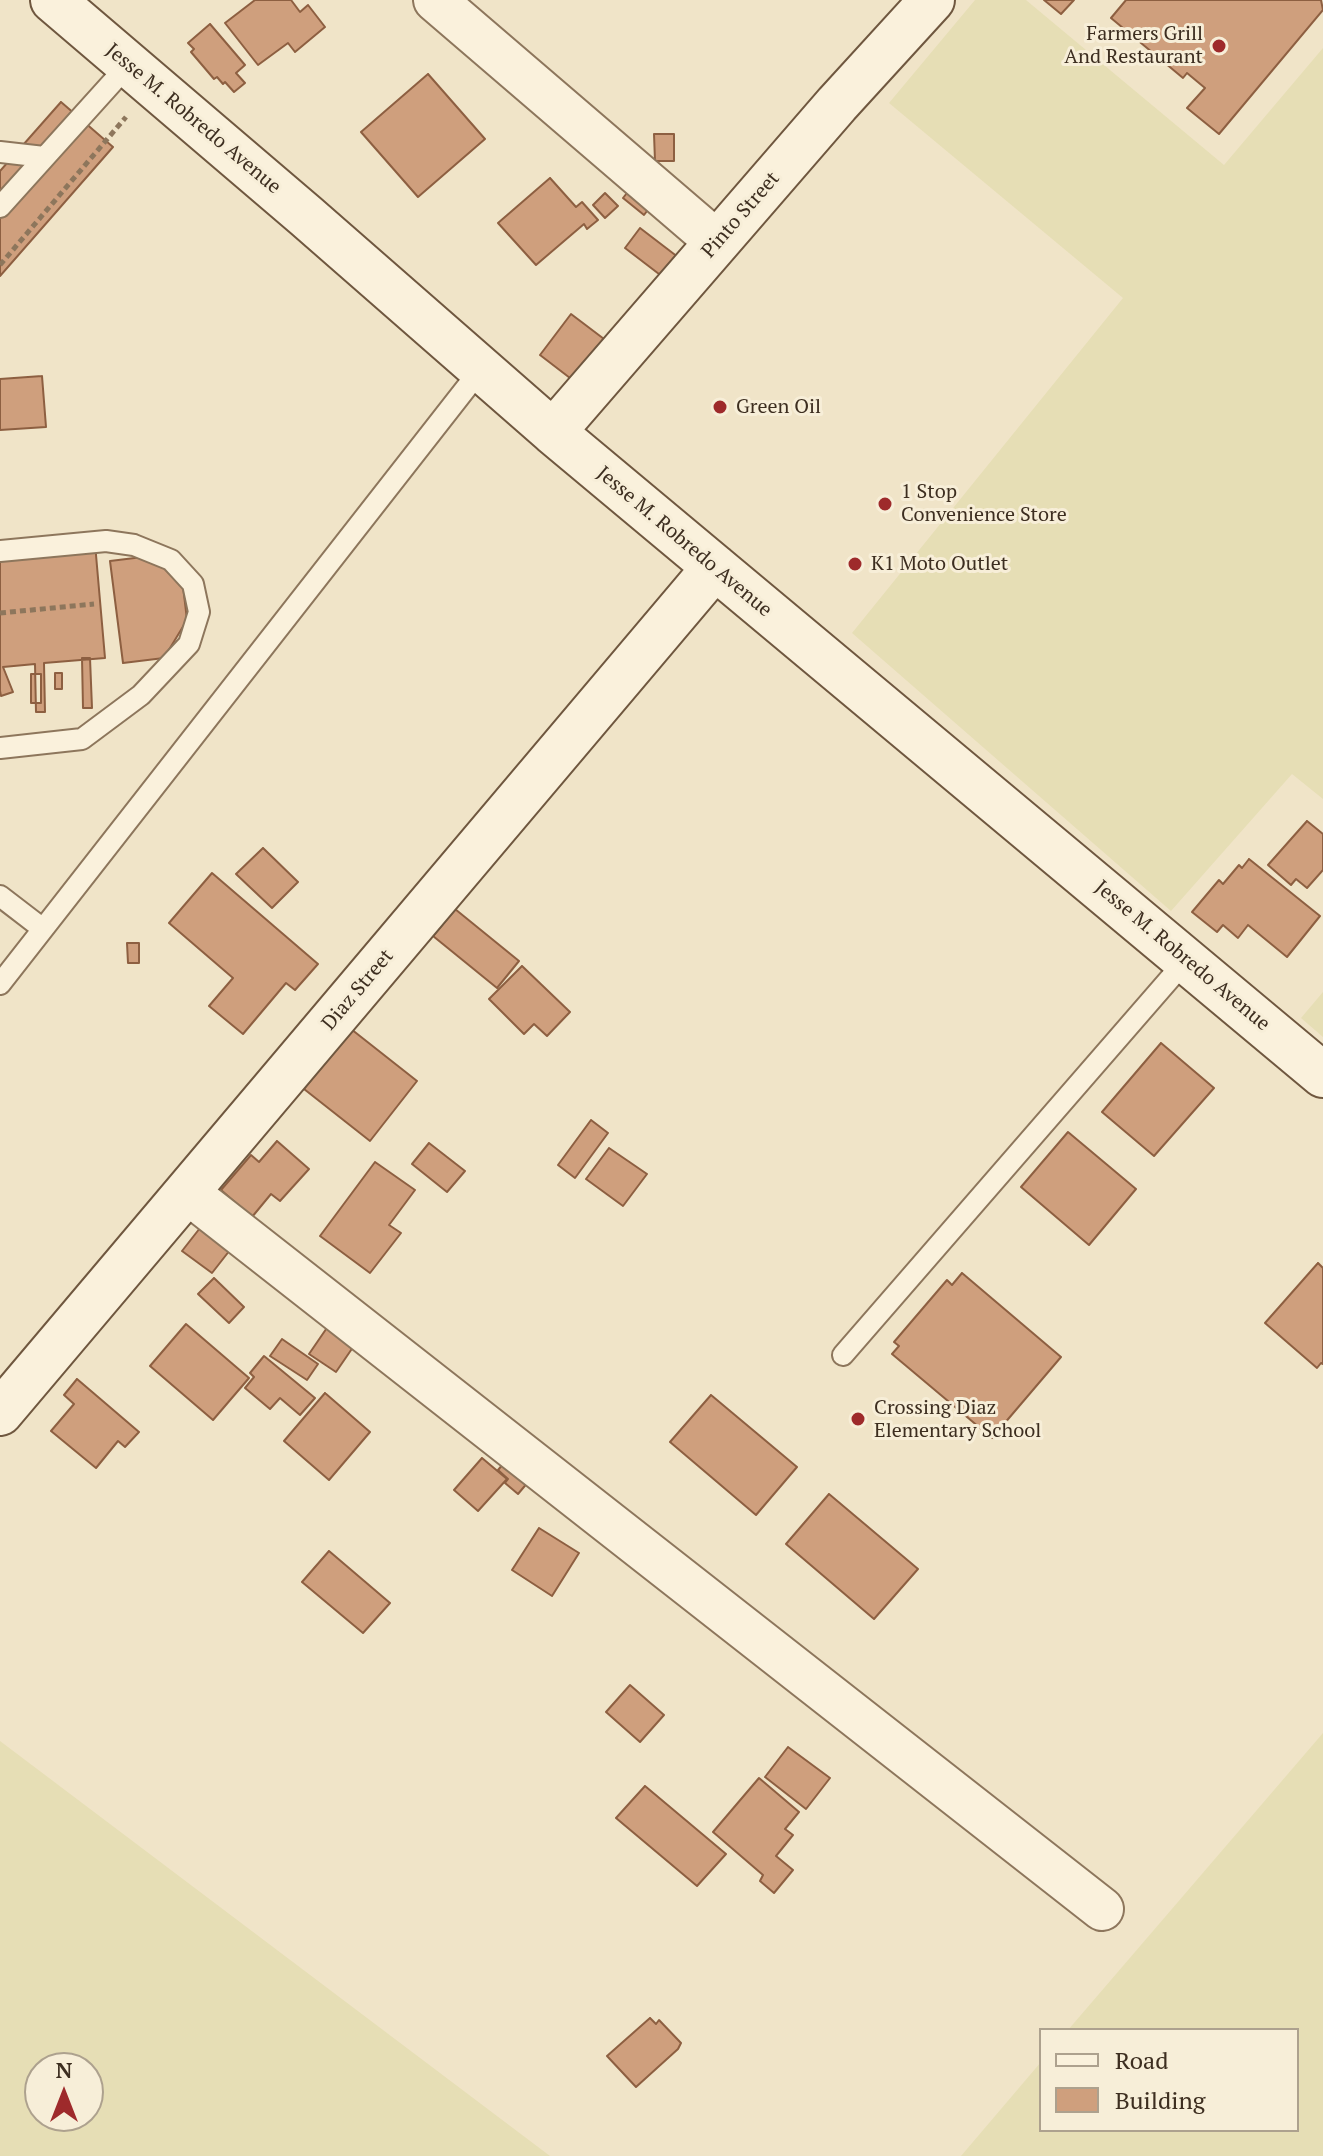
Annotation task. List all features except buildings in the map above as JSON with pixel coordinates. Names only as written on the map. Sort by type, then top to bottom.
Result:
[{"type":"main road","name":"Jesse M. Robredo Avenue","points":[[53,0],[553,432],[1323,1075]]},
{"type":"main road","name":"Pinto Street","points":[[553,432],[932,0]]},
{"type":"main road","name":"Diaz Street","points":[[0,1413],[715,567]]},
{"type":"street","points":[[435,0],[717,242]]},
{"type":"street","points":[[187,1192],[1102,1909]]},
{"type":"lane","points":[[0,207],[44,157],[141,75]]},
{"type":"lane","points":[[0,152],[44,157]]},
{"type":"lane","points":[[0,984],[481,369]]},
{"type":"lane","points":[[0,551],[106,541],[134,545],[171,560],[193,584],[199,612],[189,644],[141,695],[82,739],[0,748]]},
{"type":"lane","points":[[0,896],[43,929]]},
{"type":"lane","points":[[843,1355],[1187,959]]},
{"type":"path","points":[[0,265],[141,75]]},
{"type":"path","points":[[0,613],[94,604]]},
{"type":"shaded area","points":[[975,0],[1026,0],[1224,165],[1323,48],[1323,799],[1292,774],[1171,911],[852,633],[1123,298],[889,103]]},
{"type":"shaded area","points":[[1323,992],[1323,1037],[1301,1018]]},
{"type":"shaded area","points":[[1323,1733],[1323,2156],[961,2156],[1039,2064],[1039,2132],[1299,2132],[1299,2028],[1070,2028]]},
{"type":"shaded area","points":[[0,1741],[550,2156],[0,2156]]},
{"type":"place","name":"Farmers Grill And Restaurant","points":[[1219,46]]},
{"type":"place","name":"Green Oil","points":[[720,407]]},
{"type":"place","name":"1 Stop Convenience Store","points":[[885,504]]},
{"type":"place","name":"K1 Moto Outlet","points":[[855,564]]},
{"type":"place","name":"Crossing Diaz Elementary School","points":[[858,1419]]}]
